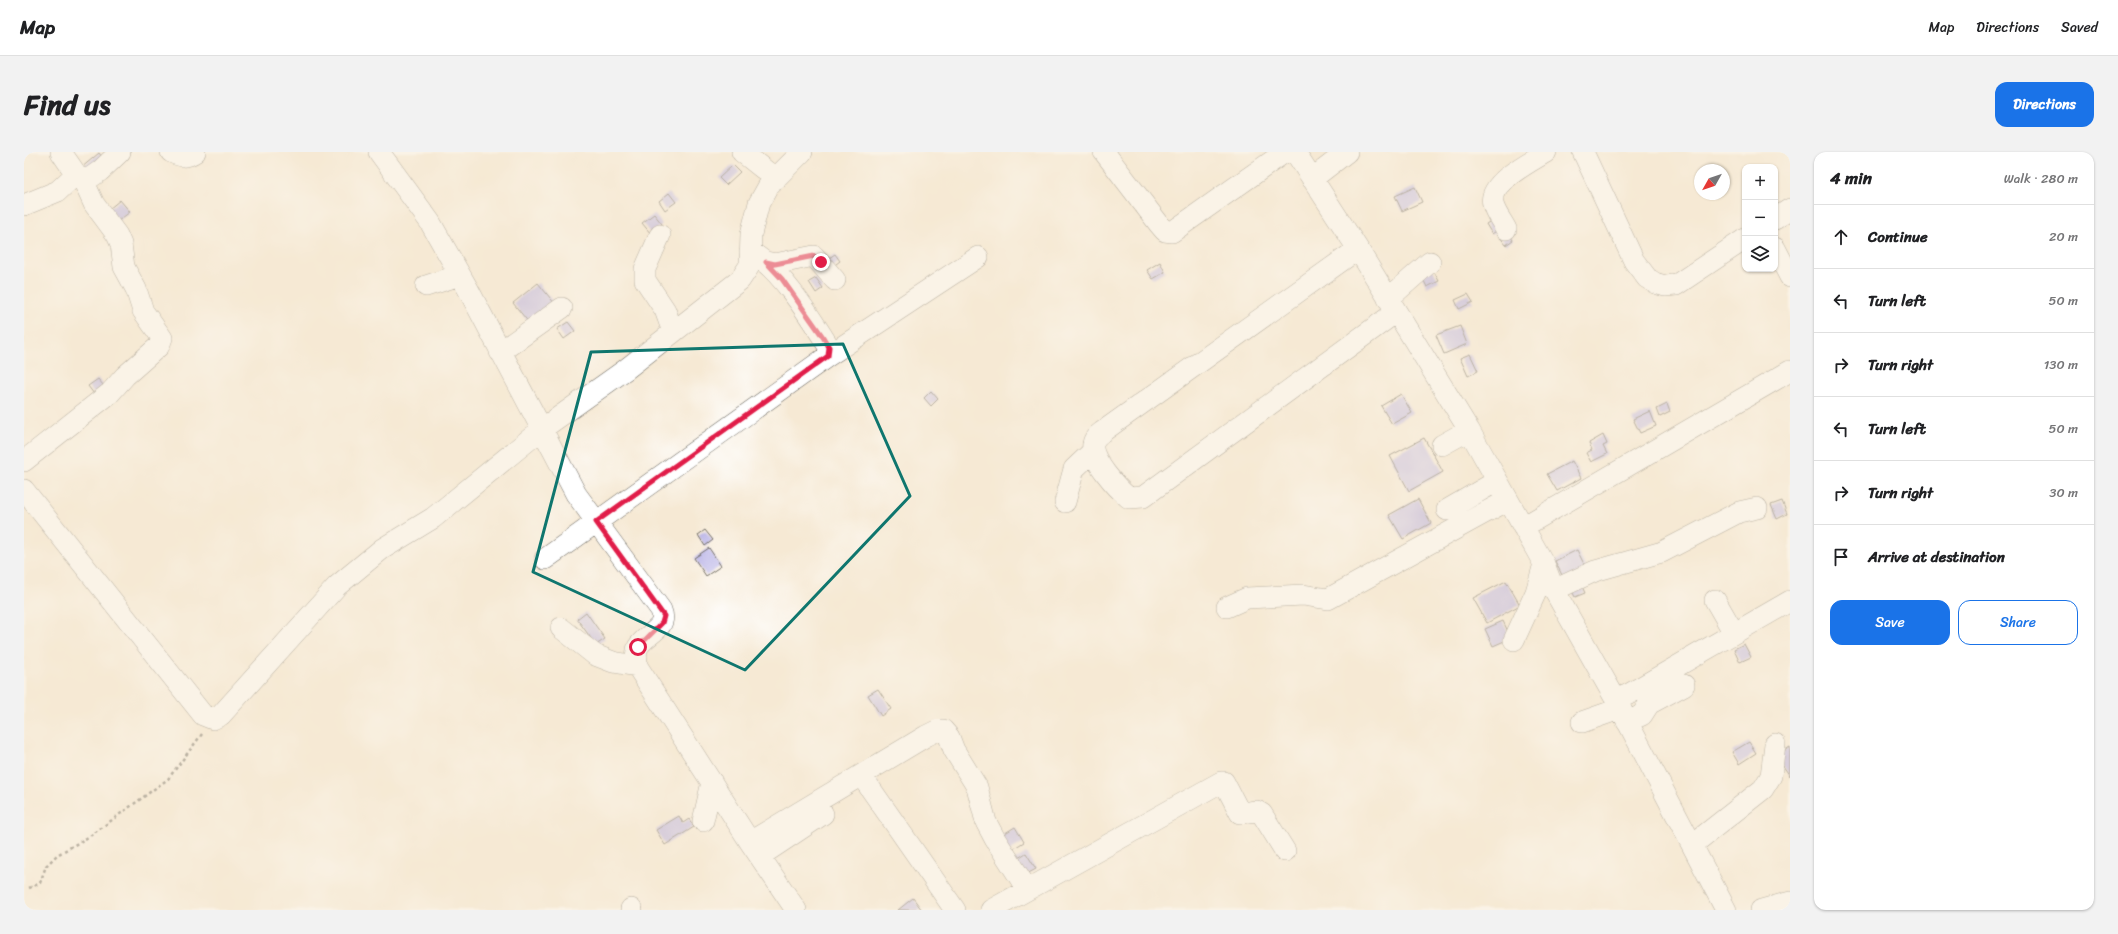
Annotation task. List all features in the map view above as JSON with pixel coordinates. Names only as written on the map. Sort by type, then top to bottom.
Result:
[{"type":"street","points":[[26,456],[110,393],[125,376],[159,346],[162,338],[143,311],[136,289],[124,267],[121,244],[117,235],[94,204],[80,178],[61,152]]},
{"type":"street","points":[[24,205],[58,191],[80,178],[100,171],[120,152]]},
{"type":"street","points":[[171,152],[180,157],[189,156],[195,152]]},
{"type":"street","points":[[379,152],[430,222],[460,275],[576,494],[664,616],[662,623],[638,647],[636,656],[638,666],[755,849],[796,910]]},
{"type":"street","points":[[742,152],[776,179]]},
{"type":"street","points":[[802,152],[769,186],[759,203],[751,234],[758,257],[782,279],[829,347],[828,356]]},
{"type":"street","points":[[1104,152],[1159,224],[1165,231],[1172,232],[1285,152]]},
{"type":"street","points":[[1296,152],[1312,179],[1358,248],[1468,430],[1508,500],[1544,564],[1554,590],[1621,711],[1726,910]]},
{"type":"street","points":[[1312,179],[1347,152]]},
{"type":"street","points":[[1506,229],[1492,203],[1494,194],[1503,180],[1546,152]]},
{"type":"street","points":[[1583,152],[1634,260],[1647,278],[1665,286],[1676,285],[1742,241]]},
{"type":"street","points":[[1778,217],[1790,209]]},
{"type":"street","points":[[660,235],[645,269],[645,280],[665,310],[673,332]]},
{"type":"street","points":[[1358,248],[1094,438],[1093,451],[1117,488],[1129,498],[1143,497],[1392,305],[1430,262]]},
{"type":"street","points":[[1778,254],[1790,277]]},
{"type":"street","points":[[758,257],[775,264],[814,256],[821,262],[835,280]]},
{"type":"street","points":[[24,490],[203,715],[213,719],[221,715],[337,586],[382,549],[433,518],[542,428],[625,370],[740,280],[750,265],[758,257]]},
{"type":"street","points":[[545,559],[828,356],[978,257]]},
{"type":"street","points":[[426,286],[460,275]]},
{"type":"street","points":[[500,352],[562,308]]},
{"type":"street","points":[[1523,527],[1790,371]]},
{"type":"street","points":[[1442,445],[1468,430]]},
{"type":"street","points":[[1065,502],[1074,469],[1093,451]]},
{"type":"street","points":[[1447,510],[1497,481]]},
{"type":"street","points":[[1226,607],[1246,598],[1303,595],[1328,598],[1508,500]]},
{"type":"street","points":[[1554,590],[1595,571],[1662,552],[1739,512],[1757,508]]},
{"type":"street","points":[[1514,640],[1536,592],[1544,564]]},
{"type":"street","points":[[1715,600],[1734,633]]},
{"type":"street","points":[[1621,711],[1629,694],[1790,601]]},
{"type":"street","points":[[561,628],[596,655],[613,662],[638,666]]},
{"type":"street","points":[[1582,722],[1621,711],[1642,715],[1648,704],[1684,685]]},
{"type":"street","points":[[755,849],[861,775],[932,733],[938,730],[943,730],[949,737],[954,750],[977,786],[986,822],[1027,889]]},
{"type":"street","points":[[1692,845],[1762,789],[1771,776],[1775,744]]},
{"type":"street","points":[[861,775],[955,910]]},
{"type":"street","points":[[703,821],[712,782]]},
{"type":"street","points":[[991,910],[1221,782],[1224,782],[1239,812],[1243,814],[1257,811],[1262,814],[1285,851]]},
{"type":"street","points":[[755,849],[823,814]]},
{"type":"street","points":[[1761,910],[1790,902]]},
{"type":"path","points":[[29,888],[40,883],[46,866],[56,855],[90,836],[168,779],[213,719]]},
{"type":"highlighted area","points":[[843,344],[910,496],[745,670],[533,572],[591,352]]},
{"type":"building","points":[[99,153],[106,162],[88,177],[81,168]]},
{"type":"building","points":[[733,165],[740,172],[726,185],[719,178]]},
{"type":"building","points":[[1415,187],[1422,202],[1402,211],[1395,196]]},
{"type":"building","points":[[669,193],[676,202],[665,210],[659,201]]},
{"type":"building","points":[[120,200],[130,212],[118,221],[109,209]]},
{"type":"building","points":[[654,214],[662,224],[651,234],[642,223]]},
{"type":"building","points":[[1492,220],[1499,229],[1492,234],[1486,224]]},
{"type":"building","points":[[1507,231],[1513,240],[1506,245],[1499,236]]},
{"type":"building","points":[[835,254],[840,261],[831,268],[826,260]]},
{"type":"building","points":[[1160,262],[1165,272],[1153,279],[1147,270]]},
{"type":"building","points":[[1432,268],[1439,281],[1427,287],[1420,273]]},
{"type":"building","points":[[816,278],[823,288],[816,293],[809,282]]},
{"type":"building","points":[[538,283],[555,304],[530,324],[513,303]]},
{"type":"building","points":[[1468,294],[1473,302],[1459,309],[1455,300]]},
{"type":"building","points":[[568,322],[575,331],[564,339],[557,329]]},
{"type":"building","points":[[1460,326],[1467,344],[1444,354],[1436,335]]},
{"type":"building","points":[[1470,354],[1478,371],[1468,376],[1460,358]]},
{"type":"building","points":[[98,379],[104,386],[94,394],[88,386]]},
{"type":"building","points":[[931,391],[938,399],[931,406],[924,398]]},
{"type":"building","points":[[1401,394],[1412,413],[1392,424],[1381,406]]},
{"type":"building","points":[[1667,404],[1670,412],[1660,417],[1657,409]]},
{"type":"building","points":[[1650,411],[1656,426],[1640,433],[1633,419]]},
{"type":"building","points":[[1603,435],[1607,444],[1603,446],[1607,454],[1591,462],[1586,453],[1592,450],[1589,443]]},
{"type":"building","points":[[1424,438],[1443,472],[1409,491],[1390,456]]},
{"type":"building","points":[[1572,461],[1581,478],[1557,491],[1547,474]]},
{"type":"building","points":[[1418,499],[1431,523],[1403,539],[1389,515]]},
{"type":"building","points":[[1782,501],[1787,514],[1777,519],[1771,505]]},
{"type":"building","points":[[705,530],[713,540],[705,546],[698,535]]},
{"type":"building","points":[[709,548],[721,566],[706,576],[694,558]]},
{"type":"building","points":[[1577,550],[1587,570],[1565,581],[1555,561]]},
{"type":"building","points":[[1579,580],[1585,593],[1575,597],[1569,585]]},
{"type":"building","points":[[1506,581],[1520,605],[1487,623],[1473,598]]},
{"type":"building","points":[[586,612],[605,639],[596,645],[577,619]]},
{"type":"building","points":[[1503,621],[1511,638],[1493,646],[1485,629]]},
{"type":"building","points":[[1744,644],[1751,657],[1740,662],[1734,649]]},
{"type":"building","points":[[878,689],[891,709],[881,716],[868,695]]},
{"type":"building","points":[[1749,742],[1756,753],[1739,764],[1732,752]]},
{"type":"building","points":[[1790,747],[1790,776],[1776,756]]},
{"type":"building","points":[[679,816],[683,823],[689,819],[694,827],[665,845],[656,830]]},
{"type":"building","points":[[1015,827],[1024,842],[998,858],[989,843]]},
{"type":"building","points":[[1026,853],[1036,869],[1021,877],[1012,862]]},
{"type":"building","points":[[913,898],[922,910],[898,910]]},
{"type":"route","points":[[638,647],[662,623],[664,616],[596,522],[828,356],[830,351],[829,347],[823,337],[782,279],[766,262],[775,264],[814,256],[821,262]]}]
